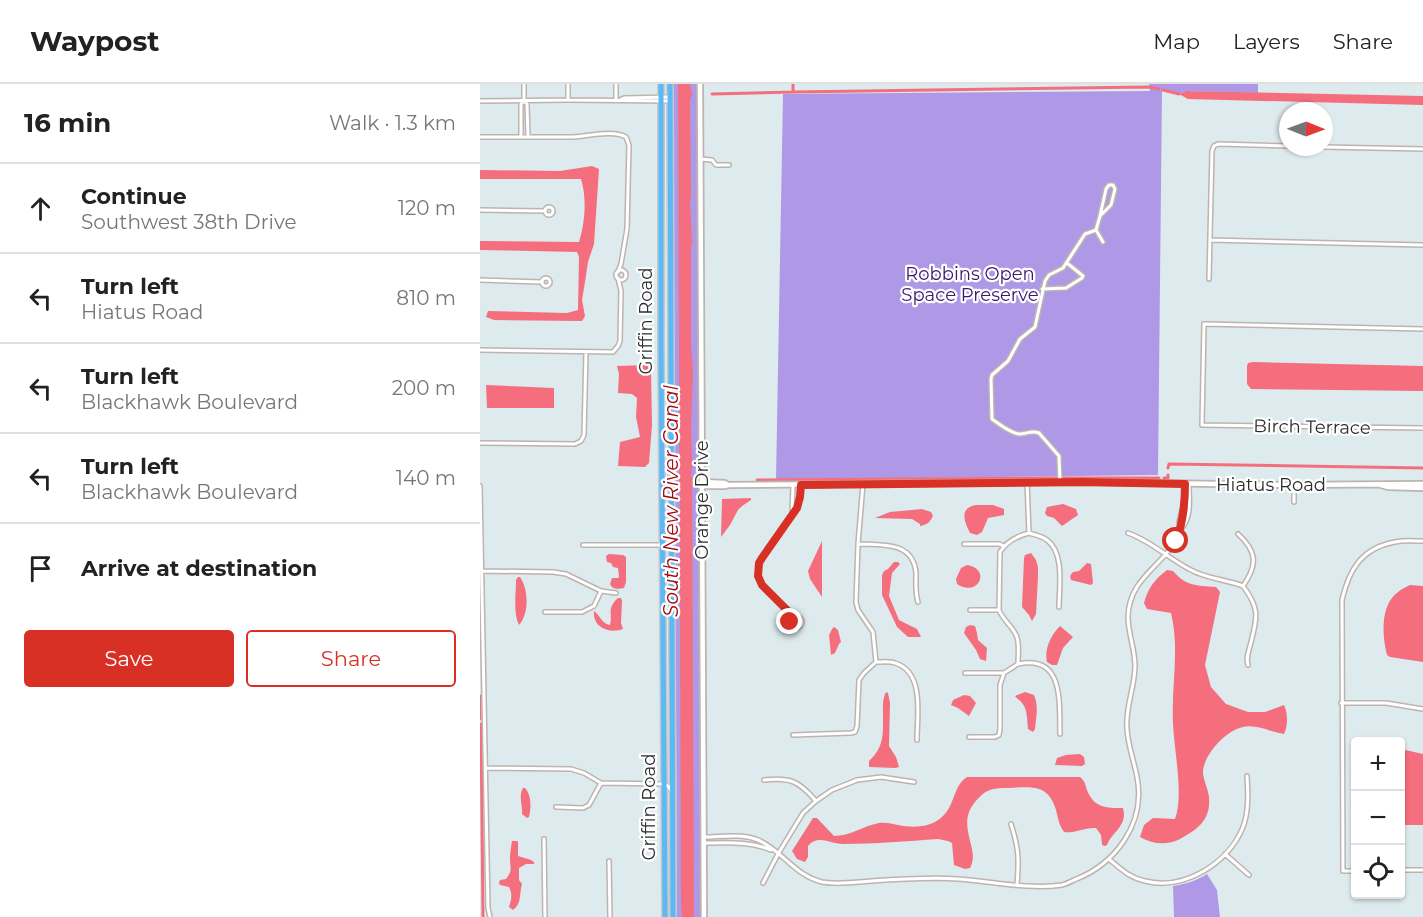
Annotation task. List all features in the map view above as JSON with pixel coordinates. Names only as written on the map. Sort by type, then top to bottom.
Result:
[{"type":"main road","name":"Griffin Road","points":[[661,84],[665,917]]},
{"type":"main road","name":"Griffin Road","points":[[670,84],[673,917]]},
{"type":"main road","points":[[662,470],[672,477]]},
{"type":"main road","points":[[663,483],[672,488]]},
{"type":"street","points":[[521,137],[521,104],[524,100],[524,84]]},
{"type":"street","points":[[568,84],[568,100]]},
{"type":"street","points":[[616,84],[617,100]]},
{"type":"street","name":"Orange Drive","points":[[700,84],[704,917]]},
{"type":"street","points":[[480,101],[617,100],[623,102],[670,99]]},
{"type":"street","points":[[524,100],[527,104],[528,137]]},
{"type":"street","points":[[480,137],[578,137],[618,134],[626,137],[629,145],[628,220],[623,256],[618,272],[621,291],[618,346],[610,352],[480,350]]},
{"type":"street","points":[[1209,279],[1212,151],[1214,146],[1218,144],[1279,146]]},
{"type":"street","points":[[1333,147],[1423,149]]},
{"type":"street","points":[[700,159],[710,159],[716,165],[729,165]]},
{"type":"street","points":[[1100,216],[1111,205],[1115,189],[1113,185],[1107,186],[1096,230],[1103,242]]},
{"type":"street","points":[[480,210],[545,211]]},
{"type":"street","points":[[1060,482],[1059,456],[1039,433],[1035,431],[1015,433],[992,419],[991,379],[992,375],[1008,361],[1020,339],[1035,327],[1042,289],[1049,275],[1063,268],[1084,234],[1096,230]]},
{"type":"street","points":[[1210,240],[1423,244]]},
{"type":"street","points":[[621,291],[626,273],[623,267],[623,256]]},
{"type":"street","points":[[1042,289],[1066,288],[1082,278],[1081,274],[1067,263]]},
{"type":"street","points":[[618,272],[622,270],[626,273]]},
{"type":"street","points":[[618,278],[621,280],[625,278]]},
{"type":"street","points":[[480,280],[542,282]]},
{"type":"street","name":"Birch Terrace","points":[[1423,329],[1204,324],[1202,425],[1423,428]]},
{"type":"street","points":[[480,442],[575,444],[581,441],[584,435],[586,352]]},
{"type":"street","name":"Hiatus Road","points":[[702,484],[1060,482],[1294,485],[1381,485],[1388,483],[1423,486]]},
{"type":"street","points":[[1027,483],[1029,533]]},
{"type":"street","points":[[863,484],[856,602],[858,610],[873,632],[876,662]]},
{"type":"street","points":[[704,840],[745,837],[766,844],[807,877],[822,882],[839,883],[951,878],[1017,885],[1063,885],[1088,875],[1110,860],[1124,843],[1134,824],[1138,800],[1137,778],[1129,749],[1126,726],[1135,667],[1128,616],[1134,591],[1141,579],[1176,541],[1181,529],[1187,484]]},
{"type":"street","points":[[1181,529],[1188,517],[1187,484]]},
{"type":"street","points":[[792,514],[794,485]]},
{"type":"street","points":[[793,616],[790,622],[792,626],[799,627],[802,622],[801,618],[793,616],[762,585],[759,581],[758,569],[762,558],[797,508],[801,485]]},
{"type":"street","points":[[1294,485],[1294,502]]},
{"type":"street","points":[[480,486],[482,668],[490,917]]},
{"type":"street","points":[[1018,664],[1018,638],[999,610],[1000,552],[1011,540],[1029,533],[1047,540],[1055,549],[1059,559],[1059,607]]},
{"type":"street","points":[[1128,533],[1141,537],[1190,570],[1243,586],[1252,598],[1256,611],[1256,622],[1246,658],[1248,665]]},
{"type":"street","points":[[1238,534],[1247,542],[1254,564],[1251,575],[1243,586]]},
{"type":"street","points":[[1351,871],[1343,871],[1341,703],[1342,600],[1345,585],[1357,562],[1370,552],[1397,541],[1423,541]]},
{"type":"street","points":[[583,544],[663,544]]},
{"type":"street","points":[[858,544],[891,545],[908,553],[915,567],[918,602]]},
{"type":"street","points":[[964,544],[1004,546]]},
{"type":"street","points":[[482,571],[566,574],[602,591],[616,593]]},
{"type":"street","points":[[545,612],[582,612],[594,606],[602,591]]},
{"type":"street","points":[[970,610],[999,610]]},
{"type":"street","points":[[793,735],[851,734],[855,732],[859,680],[864,672],[876,662],[895,663],[902,666],[915,680],[917,689],[916,740]]},
{"type":"street","points":[[966,673],[1004,673],[1024,663],[1042,666],[1050,671],[1058,685],[1060,734]]},
{"type":"street","points":[[969,737],[999,735],[1000,685],[1004,673]]},
{"type":"street","points":[[1341,703],[1386,703],[1423,709]]},
{"type":"street","points":[[486,768],[571,769],[584,773],[601,783],[664,784],[668,786],[673,795]]},
{"type":"street","points":[[1110,860],[1126,874],[1146,882],[1169,883],[1190,879],[1211,867],[1235,843],[1244,825],[1248,803],[1247,776]]},
{"type":"street","points":[[763,883],[777,853],[803,813],[832,790],[857,780],[881,777],[914,782]]},
{"type":"street","points":[[765,780],[780,778],[796,782],[816,801]]},
{"type":"street","points":[[556,807],[583,808],[589,805],[601,783]]},
{"type":"street","points":[[1011,824],[1019,856],[1017,885]]},
{"type":"street","points":[[544,840],[545,917]]},
{"type":"street","points":[[704,840],[757,845],[777,853]]},
{"type":"street","points":[[1225,854],[1249,875]]},
{"type":"street","points":[[609,861],[610,917]]},
{"type":"street","points":[[1405,870],[1423,870]]},
{"type":"green space","points":[[673,84],[699,84],[702,917],[677,917]]},
{"type":"green space","name":"Robbins Open Space Preserve","points":[[1149,84],[1258,84],[1258,93],[1186,91],[1179,94],[1162,91],[1158,475],[776,480],[783,94],[1150,91]]},
{"type":"green space","points":[[1207,874],[1217,890],[1220,917],[1174,917],[1173,886],[1191,882]]},
{"type":"shaded area","points":[[678,84],[690,84],[692,95],[690,100],[690,201],[693,372],[691,476],[695,479],[692,486],[694,917],[682,917],[681,902]]},
{"type":"shaded area","points":[[1186,91],[1423,96],[1423,105],[1188,99],[1179,94]]},
{"type":"shaded area","points":[[592,166],[599,169],[594,244],[588,262],[582,300],[585,316],[582,321],[494,320],[486,317],[488,311],[567,313],[578,310],[579,257],[577,252],[480,250],[480,241],[579,242],[585,202],[581,179],[480,179],[480,170],[560,171]]},
{"type":"shaded area","points":[[1248,363],[1423,366],[1423,391],[1251,389],[1247,384],[1247,366]]},
{"type":"shaded area","points":[[647,365],[651,371],[652,425],[649,463],[645,467],[618,466],[620,442],[640,437],[636,417],[637,398],[632,394],[618,393],[617,366]]},
{"type":"shaded area","points":[[486,385],[554,388],[554,408],[487,408]]},
{"type":"shaded area","points":[[751,498],[738,510],[721,537],[722,499]]},
{"type":"shaded area","points":[[1063,504],[1076,509],[1078,515],[1062,526],[1045,513],[1047,507]]},
{"type":"shaded area","points":[[976,505],[993,505],[1004,509],[1004,515],[988,518],[982,532],[977,535],[970,533],[964,516],[967,509]]},
{"type":"shaded area","points":[[922,509],[931,512],[933,516],[928,523],[920,526],[912,519],[875,518],[890,512]]},
{"type":"shaded area","points":[[822,541],[822,597],[810,579],[808,571]]},
{"type":"shaded area","points":[[1031,553],[1038,567],[1036,614],[1032,621],[1022,607],[1024,558],[1025,555]]},
{"type":"shaded area","points":[[609,554],[626,557],[624,588],[614,588],[610,584],[612,578],[619,577],[618,568],[607,562],[606,556]]},
{"type":"shaded area","points":[[894,562],[900,564],[892,573],[889,596],[899,620],[917,629],[921,637],[908,637],[897,627],[882,595],[882,575]]},
{"type":"shaded area","points":[[1087,563],[1091,564],[1093,583],[1091,585],[1071,580],[1070,576],[1073,572],[1079,571]]},
{"type":"shaded area","points":[[967,565],[975,568],[980,576],[976,585],[971,587],[957,584],[956,579],[961,568]]},
{"type":"shaded area","points":[[1167,570],[1173,571],[1187,583],[1216,587],[1220,592],[1205,665],[1211,687],[1226,704],[1248,712],[1265,712],[1284,705],[1287,720],[1284,734],[1248,726],[1236,729],[1223,738],[1206,759],[1204,767],[1203,774],[1209,805],[1202,823],[1180,839],[1170,843],[1160,843],[1140,837],[1144,825],[1153,818],[1175,819],[1178,809],[1179,785],[1173,709],[1175,641],[1171,613],[1147,609],[1144,603],[1152,584]]},
{"type":"shaded area","points":[[518,577],[523,582],[527,602],[525,615],[519,625],[515,603]]},
{"type":"shaded area","points":[[1410,585],[1423,586],[1423,662],[1390,657],[1385,647],[1384,621],[1388,605],[1398,592]]},
{"type":"shaded area","points":[[618,598],[622,601],[623,629],[613,631],[603,628],[596,622],[594,611],[610,625],[611,608]]},
{"type":"shaded area","points":[[975,626],[978,640],[987,648],[986,661],[980,659],[964,633],[966,627]]},
{"type":"shaded area","points":[[1060,626],[1073,637],[1063,648],[1057,665],[1052,665],[1047,662],[1047,647]]},
{"type":"shaded area","points":[[834,627],[838,630],[841,642],[835,653],[831,655],[829,635]]},
{"type":"shaded area","points":[[886,692],[890,703],[889,746],[899,767],[869,767],[869,761],[878,751],[882,740],[883,704]]},
{"type":"shaded area","points":[[1025,692],[1034,695],[1036,704],[1037,712],[1033,732],[1028,729],[1024,706],[1015,696]]},
{"type":"shaded area","points":[[964,695],[970,696],[976,703],[969,716],[951,705],[953,700]]},
{"type":"shaded area","points":[[1405,750],[1423,754],[1423,825],[1405,825]]},
{"type":"shaded area","points":[[1080,754],[1084,757],[1085,764],[1082,766],[1055,765],[1057,758]]},
{"type":"shaded area","points":[[967,777],[1080,777],[1097,804],[1123,808],[1123,820],[1105,846],[1102,845],[1101,835],[1096,828],[1064,832],[1053,801],[1038,788],[998,788],[983,794],[969,811],[967,820],[973,853],[970,868],[965,869],[954,865],[952,843],[938,839],[855,844],[838,844],[820,840],[808,846],[808,857],[805,862],[797,859],[792,851],[813,818],[817,818],[834,836],[879,823],[916,827],[933,823],[947,812],[959,785]]},
{"type":"shaded area","points":[[523,788],[530,798],[530,813],[527,818],[522,814]]},
{"type":"shaded area","points":[[512,841],[518,842],[518,856],[534,862],[534,864],[526,864],[519,868],[519,880],[522,884],[519,902],[513,910],[509,907],[511,895],[509,887],[499,883],[500,880],[506,879],[510,871]]},
{"type":"waterway","points":[[712,94],[793,92],[793,84]]},
{"type":"waterway","points":[[793,92],[1148,87],[1159,89]]},
{"type":"waterway","points":[[1163,90],[1179,94]]},
{"type":"waterway","points":[[1168,468],[1169,464],[1423,468]]},
{"type":"waterway","points":[[1164,478],[1168,478],[1168,475]]},
{"type":"waterway","points":[[757,480],[1057,478]]},
{"type":"waterway","points":[[1062,478],[1159,478]]},
{"type":"waterway","points":[[480,696],[480,719]]},
{"type":"waterway","points":[[481,724],[483,917]]},
{"type":"route","points":[[790,622],[793,616],[766,591],[759,581],[758,569],[762,558],[797,508],[801,485],[1082,482],[1185,484],[1183,519],[1176,541]]},
{"type":"water label","name":"South New River Canal","points":[[671,501]]}]
